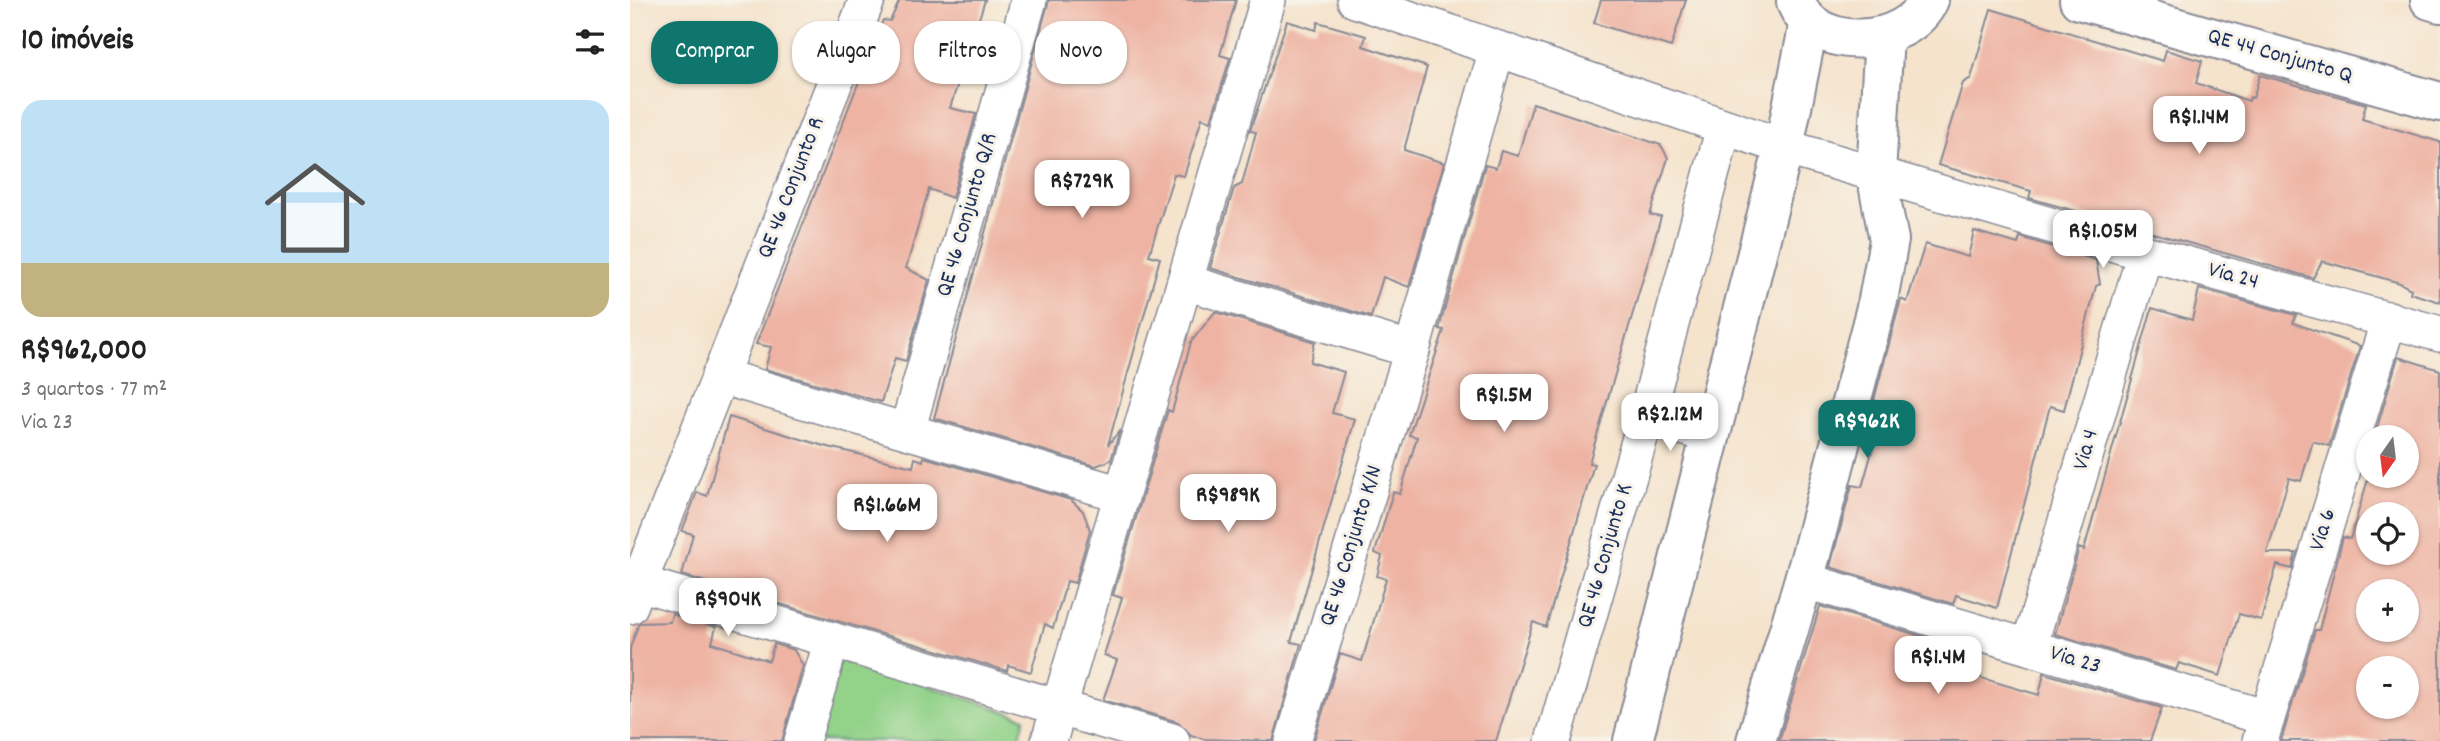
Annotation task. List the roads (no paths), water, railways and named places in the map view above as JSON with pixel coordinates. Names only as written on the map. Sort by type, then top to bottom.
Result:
[{"type":"street","name":"QE 46 Conjunto R","points":[[635,595],[867,0]]},
{"type":"street","name":"QE 46 Conjunto Q/R","points":[[907,431],[1029,0]]},
{"type":"street","points":[[1049,741],[1268,0]]},
{"type":"street","points":[[1355,0],[1784,147]]},
{"type":"street","points":[[1802,12],[1823,32],[1836,35],[1884,36],[1915,19],[1929,0]]},
{"type":"street","name":"QE 44 Conjunto Q","points":[[2079,0],[2440,102]]},
{"type":"street","points":[[2430,0],[2440,3]]},
{"type":"street","points":[[1633,741],[1784,147],[1802,12]]},
{"type":"street","points":[[1756,741],[1859,375],[1885,264],[1888,230],[1876,174],[1884,36]]},
{"type":"street","name":"QE 46 Conjunto K/N","points":[[1293,741],[1412,351],[1497,49]]},
{"type":"street","name":"QE 46 Conjunto K","points":[[1553,741],[1646,417],[1724,127]]},
{"type":"street","name":"Via 24","points":[[1784,147],[2145,253],[2440,334]]},
{"type":"street","name":"Via 4","points":[[2029,647],[2145,253]]},
{"type":"street","points":[[1185,282],[1412,351]]},
{"type":"street","name":"Via 6","points":[[2263,730],[2389,319]]},
{"type":"street","points":[[719,376],[1121,494]]},
{"type":"street","points":[[1646,417],[1710,435]]},
{"type":"street","name":"Via 23","points":[[1803,580],[2029,647],[2263,730]]},
{"type":"street","points":[[635,595],[832,640],[1172,741]]},
{"type":"street","points":[[802,741],[832,640]]}]
